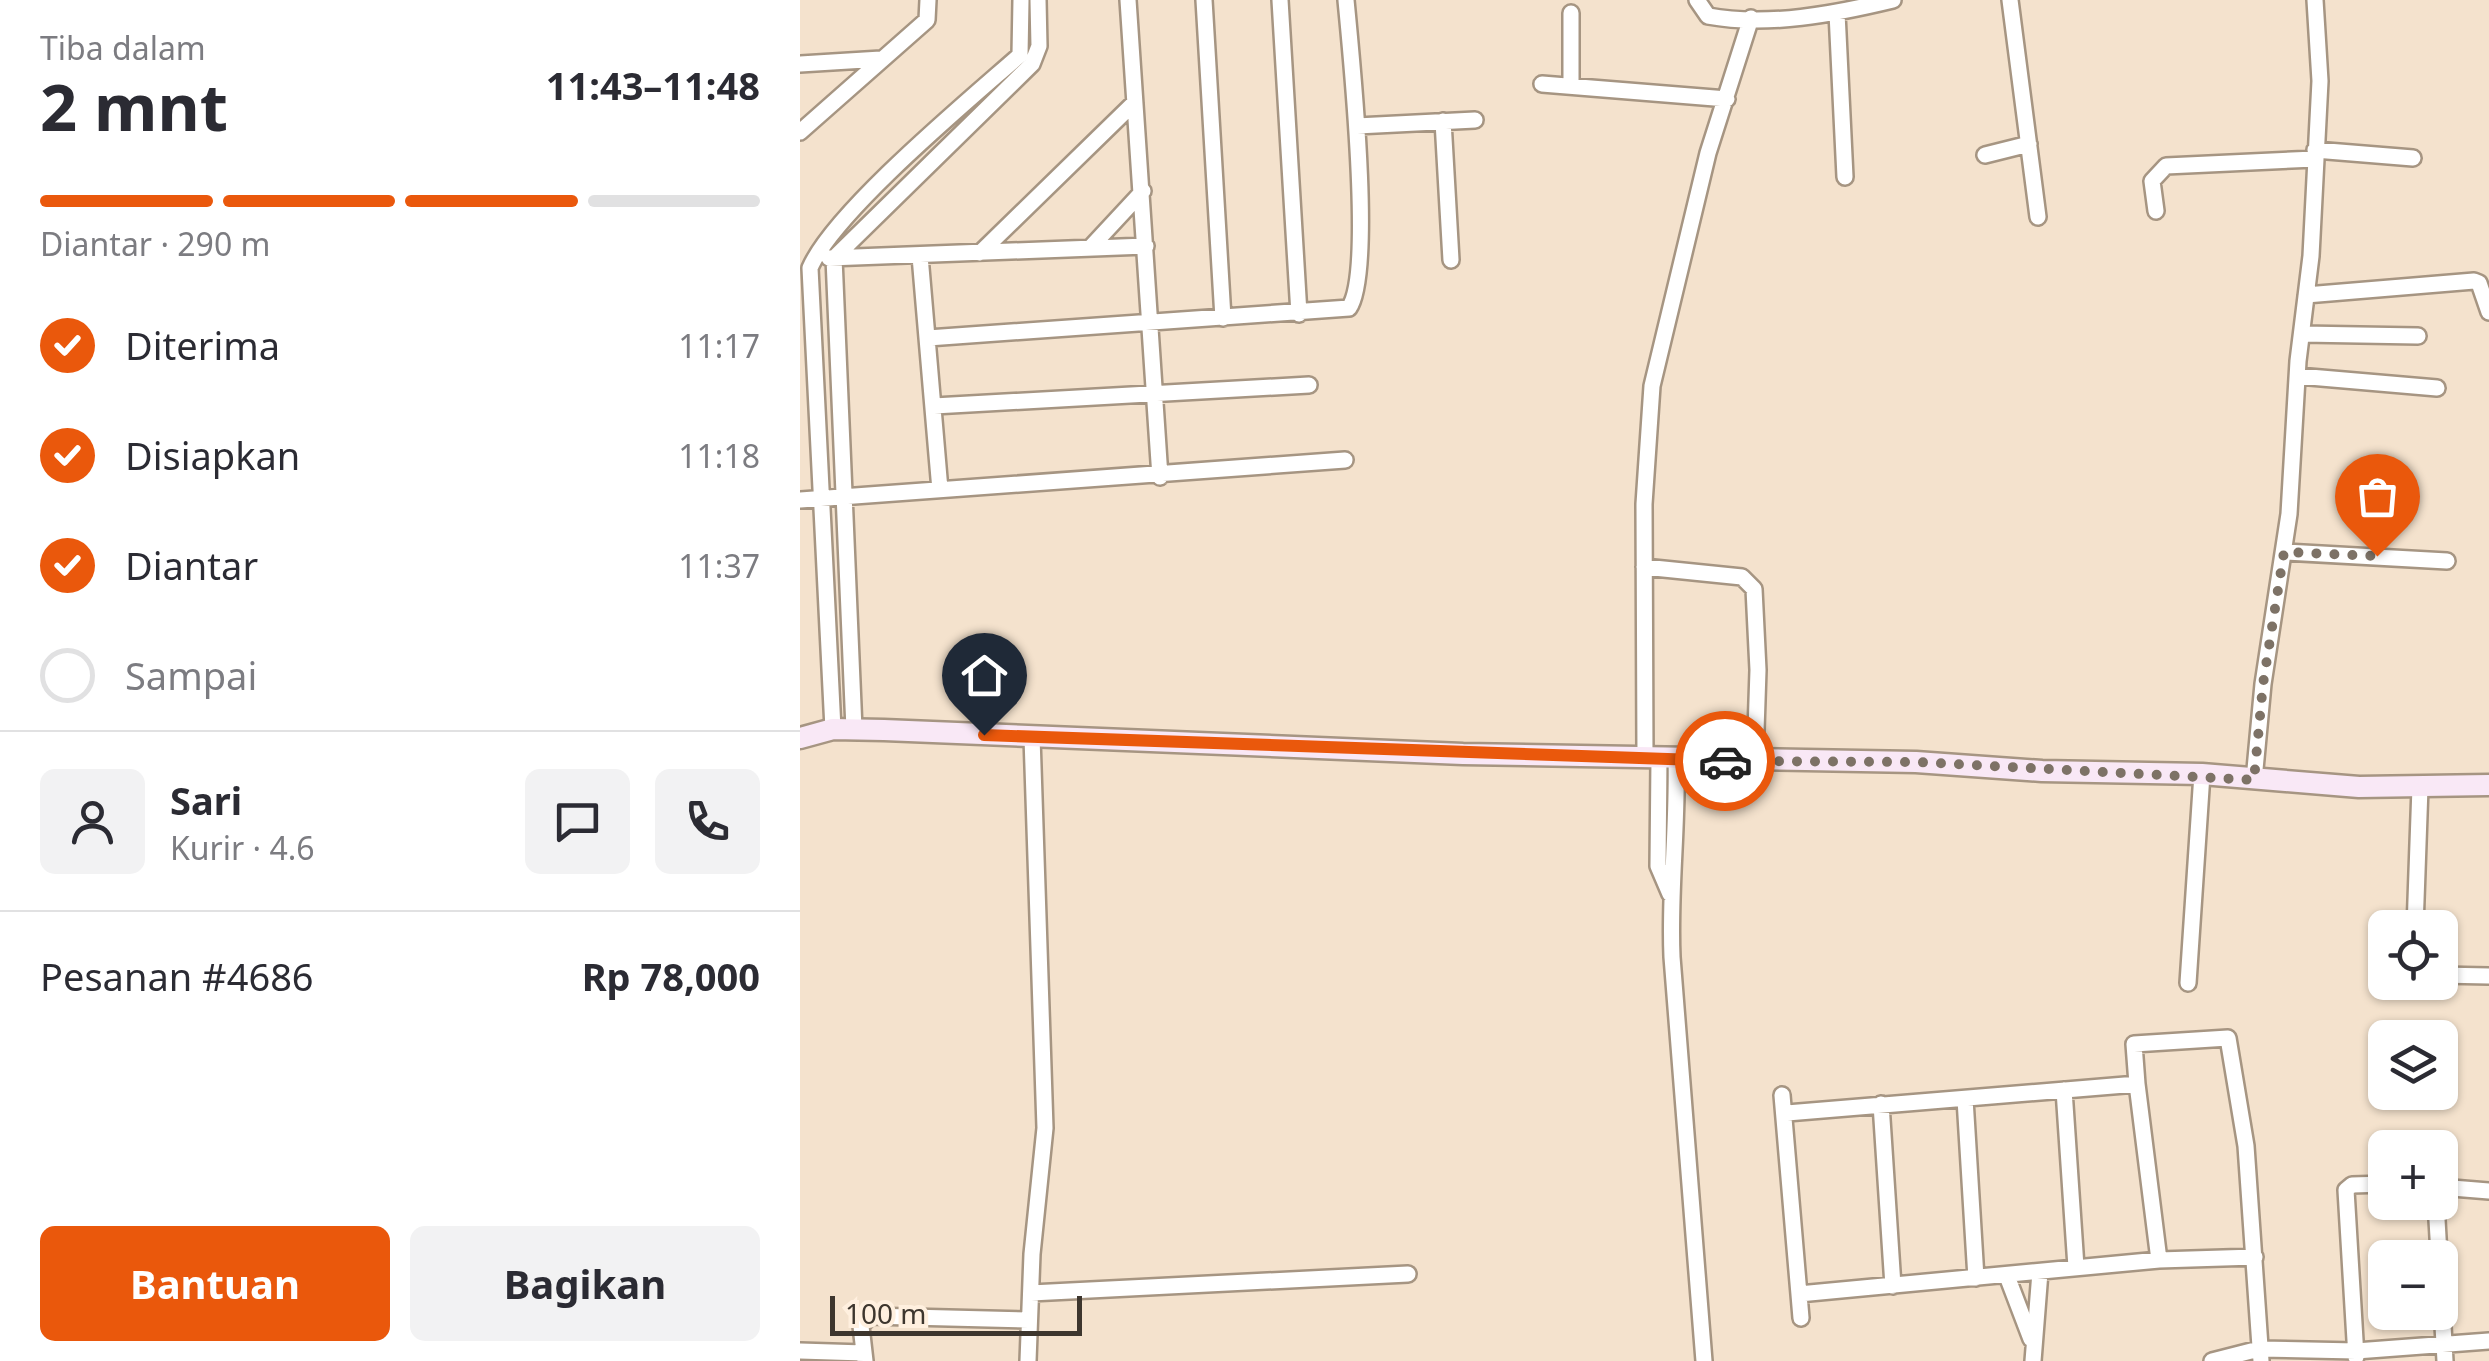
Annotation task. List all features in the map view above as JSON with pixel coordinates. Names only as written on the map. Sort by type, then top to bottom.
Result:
[{"type":"main road","points":[[800,738],[844,729],[2202,774],[2420,787],[2489,785]]},
{"type":"street","points":[[800,132],[927,20],[928,0]]},
{"type":"street","points":[[844,729],[822,497],[810,268],[860,204],[1020,55],[1021,0]]},
{"type":"street","points":[[844,729],[834,258],[1032,64],[1039,46],[1038,0]]},
{"type":"street","points":[[1128,0],[1160,477]]},
{"type":"street","points":[[1204,0],[1223,318]]},
{"type":"street","points":[[1280,0],[1299,314]]},
{"type":"street","points":[[928,338],[1346,310],[1355,298],[1359,277],[1357,126],[1346,0]]},
{"type":"street","points":[[1697,0],[1708,16],[1751,18],[1836,13],[1893,0]]},
{"type":"street","points":[[2010,0],[2038,217]]},
{"type":"street","points":[[2254,780],[2263,684],[2284,552],[2306,295],[2320,81],[2314,0]]},
{"type":"street","points":[[1571,13],[1571,84]]},
{"type":"street","points":[[1836,13],[1844,178]]},
{"type":"street","points":[[1704,1361],[1670,894],[1677,864],[1660,759],[1644,567],[1652,386],[1708,153],[1751,18]]},
{"type":"street","points":[[800,64],[881,59]]},
{"type":"street","points":[[1542,84],[1727,100]]},
{"type":"street","points":[[980,253],[1135,102]]},
{"type":"street","points":[[1357,126],[1476,120]]},
{"type":"street","points":[[1443,121],[1450,260]]},
{"type":"street","points":[[1985,155],[2030,144]]},
{"type":"street","points":[[2156,211],[2152,181],[2166,166],[2315,154],[2413,158]]},
{"type":"street","points":[[1090,248],[1143,191]]},
{"type":"street","points":[[816,256],[920,256],[1146,246]]},
{"type":"street","points":[[920,256],[940,490]]},
{"type":"street","points":[[2306,295],[2474,281],[2479,283],[2489,312]]},
{"type":"street","points":[[2302,334],[2418,336]]},
{"type":"street","points":[[2298,376],[2438,388]]},
{"type":"street","points":[[934,406],[1309,385]]},
{"type":"street","points":[[800,500],[1160,477],[1345,460]]},
{"type":"street","points":[[2284,552],[2447,561]]},
{"type":"street","points":[[1644,567],[1742,577],[1754,589],[1758,654],[1754,761]]},
{"type":"street","points":[[1028,1361],[1045,1128],[1032,737]]},
{"type":"street","points":[[2188,983],[2202,774]]},
{"type":"street","points":[[2416,910],[2420,787]]},
{"type":"street","points":[[2458,975],[2489,976]]},
{"type":"street","points":[[2159,1260],[2134,1044],[2228,1038],[2246,1146],[2260,1355]]},
{"type":"street","points":[[1787,1113],[2137,1084]]},
{"type":"street","points":[[2064,1090],[2076,1267]]},
{"type":"street","points":[[1782,1095],[1787,1113],[1801,1318]]},
{"type":"street","points":[[1966,1099],[1976,1278]]},
{"type":"street","points":[[1882,1104],[1893,1286]]},
{"type":"street","points":[[2356,1356],[2346,1190],[2352,1184],[2368,1184]]},
{"type":"street","points":[[2458,1188],[2489,1190]]},
{"type":"street","points":[[2437,1220],[2444,1354]]},
{"type":"street","points":[[1799,1294],[2159,1260],[2255,1258]]},
{"type":"street","points":[[2032,1361],[2040,1272]]},
{"type":"street","points":[[1030,1293],[1408,1274]]},
{"type":"street","points":[[2007,1276],[2031,1339]]},
{"type":"street","points":[[800,1351],[865,1357],[861,1326],[870,1316],[1029,1320]]},
{"type":"street","points":[[2212,1361],[2329,1352],[2356,1356],[2444,1354],[2489,1342]]},
{"type":"street","points":[[2307,1361],[2329,1352]]},
{"type":"way so far","points":[[1725,761],[1916,762],[2042,771],[2202,774],[2254,780],[2263,684],[2284,552],[2377,556]]},
{"type":"route","points":[[984,735],[1725,761]]}]
